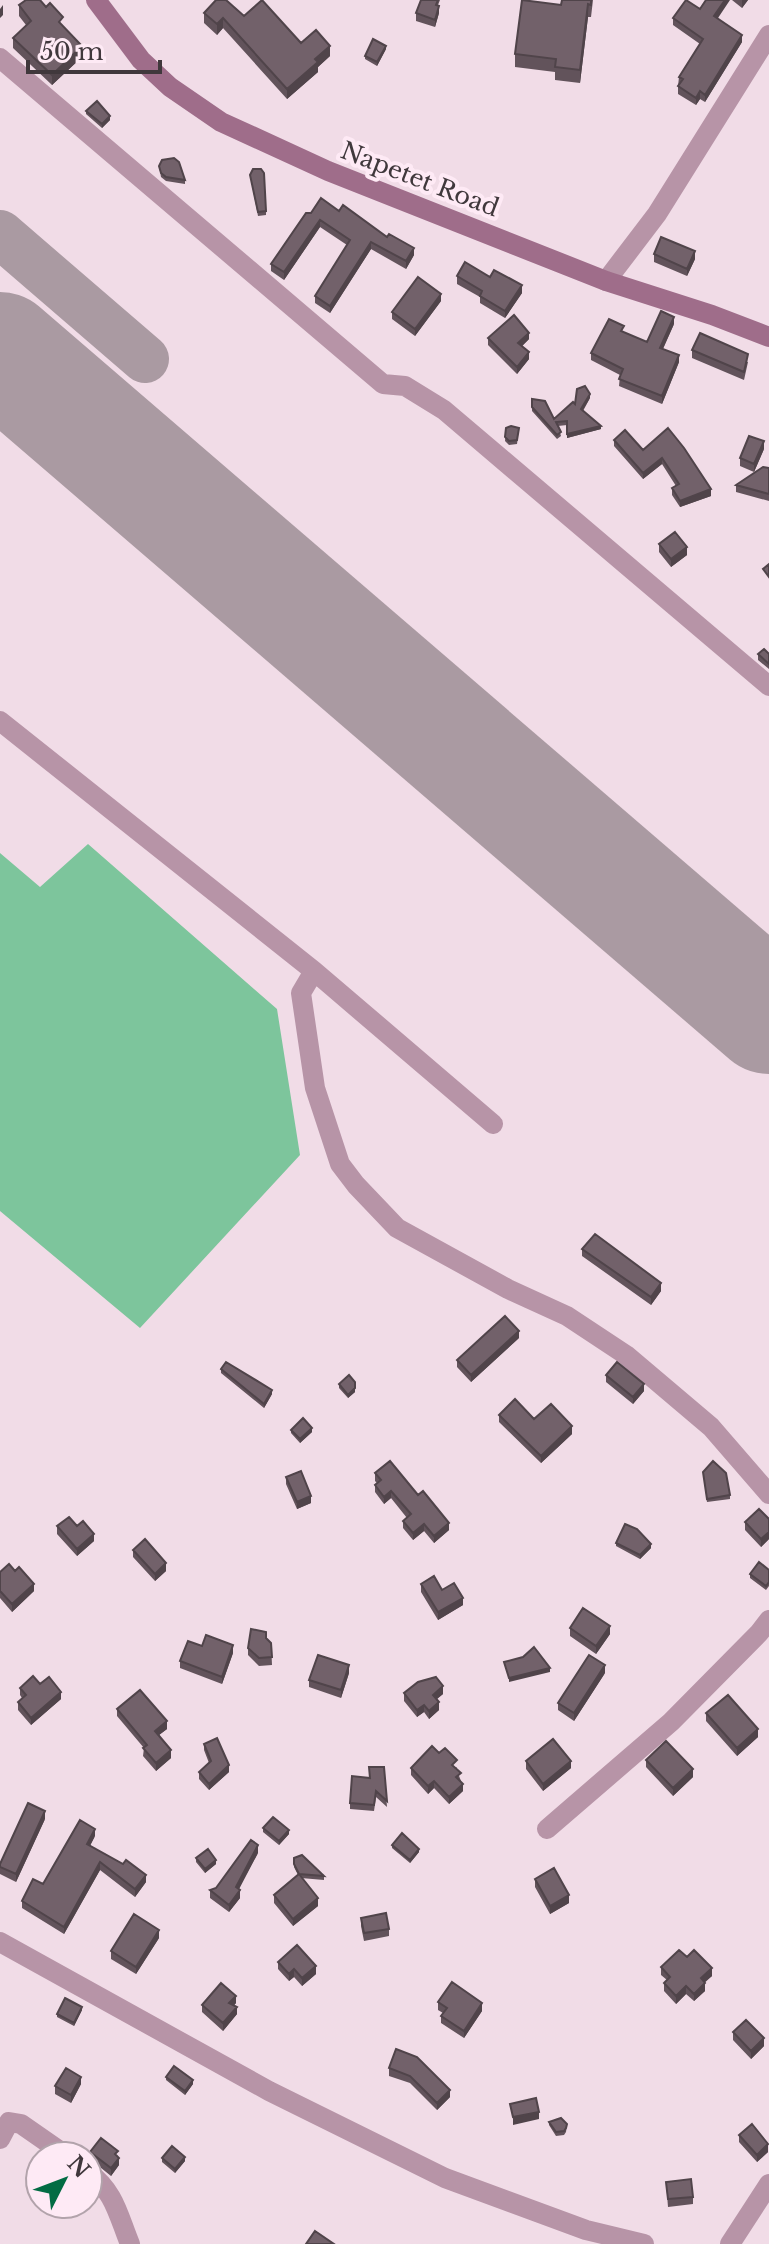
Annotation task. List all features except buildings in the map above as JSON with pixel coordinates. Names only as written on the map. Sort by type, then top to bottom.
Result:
[{"type":"main road","name":"Napetet Road","points":[[96,0],[141,60],[170,87],[221,122],[328,171],[606,281],[769,337]]},
{"type":"street","points":[[606,281],[657,214],[769,35]]},
{"type":"street","points":[[0,58],[383,384],[405,386],[444,410],[769,686]]},
{"type":"street","points":[[0,721],[314,971],[493,1124]]},
{"type":"street","points":[[314,971],[301,993],[315,1088],[340,1164],[356,1185],[397,1228],[508,1289],[567,1316],[626,1355],[711,1427],[769,1494]]},
{"type":"street","points":[[547,1829],[671,1722],[769,1620]]},
{"type":"street","points":[[0,1942],[255,2083],[445,2178],[583,2237],[644,2244]]},
{"type":"street","points":[[0,2139],[9,2122],[21,2124],[44,2140]]},
{"type":"street","points":[[730,2244],[769,2184]]},
{"type":"street","points":[[104,2188],[121,2214],[130,2244]]},
{"type":"green space","points":[[88,844],[277,1009],[300,1155],[140,1328],[0,1211],[0,853],[40,887]]},
{"type":"taxiway","points":[[0,234],[145,359]]},
{"type":"runway","points":[[0,352],[769,1014]]}]
